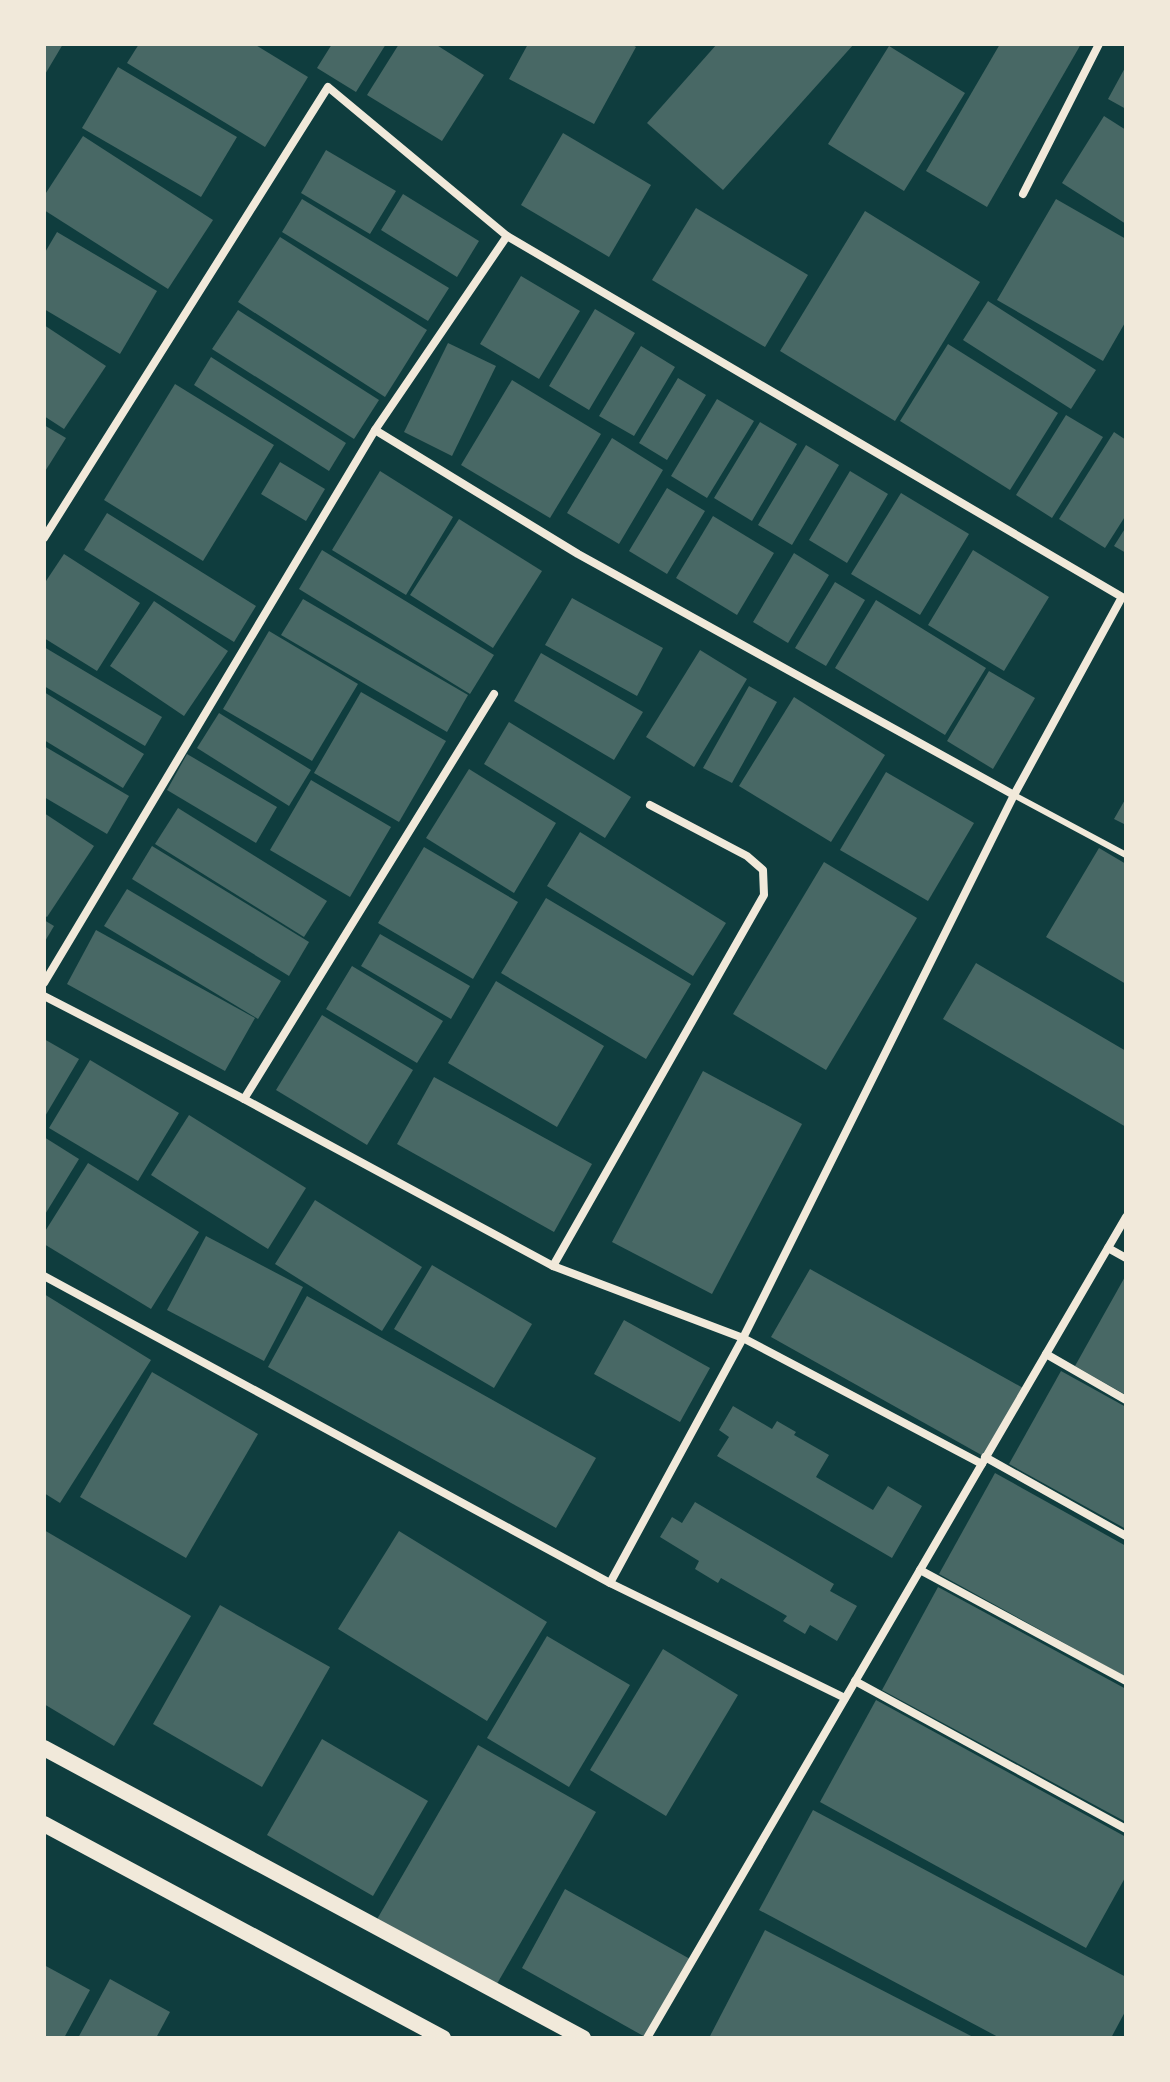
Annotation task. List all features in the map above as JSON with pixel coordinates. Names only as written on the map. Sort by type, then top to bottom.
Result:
[{"type":"main road","points":[[44,1748],[583,2038]]},
{"type":"main road","points":[[44,1824],[443,2038]]},
{"type":"street","points":[[1023,194],[1099,44]]},
{"type":"street","points":[[44,538],[328,87],[507,236],[1122,597],[1014,795],[743,1338],[610,1583]]},
{"type":"street","points":[[44,983],[375,430],[507,236]]},
{"type":"street","points":[[375,430],[578,554],[1014,795]]},
{"type":"street","points":[[244,1099],[494,694]]},
{"type":"street","points":[[553,1266],[764,895],[763,870],[747,856],[650,805]]},
{"type":"street","points":[[44,996],[244,1099],[553,1266],[743,1338],[1126,1536]]},
{"type":"street","points":[[647,2038],[1126,1217]]},
{"type":"street","points":[[1108,1248],[1126,1258]]},
{"type":"street","points":[[44,1276],[610,1583],[845,1698]]},
{"type":"street","points":[[1046,1354],[1126,1400]]},
{"type":"street","points":[[920,1570],[1126,1681]]},
{"type":"street","points":[[855,1681],[1126,1829]]},
{"type":"lane","points":[[1014,795],[1126,855]]},
{"type":"building","points":[[44,44],[63,44],[44,76]]},
{"type":"building","points":[[139,44],[254,44],[308,77],[265,147],[127,63]]},
{"type":"building","points":[[332,44],[386,44],[356,92],[317,68]]},
{"type":"building","points":[[399,44],[435,44],[484,75],[442,141],[367,95]]},
{"type":"building","points":[[528,44],[631,44],[636,47],[594,124],[509,79]]},
{"type":"building","points":[[717,44],[854,44],[723,190],[647,123]]},
{"type":"building","points":[[1000,44],[1081,44],[987,207],[926,171]]},
{"type":"building","points":[[889,46],[965,93],[904,191],[828,144]]},
{"type":"building","points":[[1126,66],[1126,109],[1108,99]]},
{"type":"building","points":[[118,67],[237,137],[201,197],[82,128]]},
{"type":"building","points":[[1104,116],[1126,130],[1126,224],[1062,183]]},
{"type":"building","points":[[563,133],[651,185],[609,257],[521,205]]},
{"type":"building","points":[[83,136],[213,220],[168,289],[44,210],[44,196]]},
{"type":"building","points":[[326,150],[396,191],[370,234],[301,193]]},
{"type":"building","points":[[403,194],[479,241],[457,277],[381,230]]},
{"type":"building","points":[[302,199],[449,288],[428,321],[282,232]]},
{"type":"building","points":[[1056,199],[1126,239],[1126,321],[1103,361],[997,300]]},
{"type":"building","points":[[696,208],[808,275],[765,347],[652,280]]},
{"type":"building","points":[[865,211],[980,282],[895,421],[780,351]]},
{"type":"building","points":[[57,232],[157,291],[120,354],[44,309],[44,254]]},
{"type":"building","points":[[280,237],[427,330],[385,397],[238,302]]},
{"type":"building","points":[[521,276],[580,311],[539,379],[480,344]]},
{"type":"building","points":[[988,301],[1096,370],[1071,409],[963,340]]},
{"type":"building","points":[[595,309],[635,333],[589,410],[549,386]]},
{"type":"building","points":[[238,310],[379,400],[354,439],[212,349]]},
{"type":"building","points":[[44,325],[106,366],[64,429],[44,416]]},
{"type":"building","points":[[448,343],[496,366],[452,456],[404,432]]},
{"type":"building","points":[[948,344],[1058,413],[1010,490],[900,421]]},
{"type":"building","points":[[641,346],[675,367],[634,436],[599,416]]},
{"type":"building","points":[[211,357],[346,443],[329,471],[194,385]]},
{"type":"building","points":[[678,378],[706,395],[667,460],[639,443]]},
{"type":"building","points":[[512,380],[601,434],[550,518],[461,465]]},
{"type":"building","points":[[175,384],[274,445],[203,561],[104,500]]},
{"type":"building","points":[[717,399],[754,421],[707,498],[671,476]]},
{"type":"building","points":[[1066,415],[1103,437],[1052,518],[1016,495]]},
{"type":"building","points":[[760,422],[797,444],[752,521],[714,498]]},
{"type":"building","points":[[44,425],[66,438],[44,473]]},
{"type":"building","points":[[1114,432],[1126,440],[1126,515],[1105,548],[1059,519]]},
{"type":"building","points":[[612,438],[663,470],[619,544],[567,513]]},
{"type":"building","points":[[806,445],[839,465],[792,545],[758,525]]},
{"type":"building","points":[[280,462],[325,489],[306,521],[261,494]]},
{"type":"building","points":[[380,471],[453,517],[406,595],[332,550]]},
{"type":"building","points":[[850,471],[888,494],[847,563],[809,540]]},
{"type":"building","points":[[667,488],[705,511],[667,574],[629,551]]},
{"type":"building","points":[[901,493],[969,534],[920,615],[851,574]]},
{"type":"building","points":[[107,513],[256,606],[234,642],[84,550]]},
{"type":"building","points":[[713,516],[774,553],[737,615],[676,578]]},
{"type":"building","points":[[459,519],[542,571],[493,648],[410,595]]},
{"type":"building","points":[[1126,527],[1126,553],[1114,546]]},
{"type":"building","points":[[322,550],[494,655],[470,694],[299,589]]},
{"type":"building","points":[[973,550],[1049,597],[1004,671],[928,625]]},
{"type":"building","points":[[794,553],[829,575],[788,643],[753,622]]},
{"type":"building","points":[[64,554],[140,603],[97,671],[44,638],[44,584]]},
{"type":"building","points":[[835,582],[865,600],[826,666],[795,648]]},
{"type":"building","points":[[572,598],[663,648],[637,696],[545,645]]},
{"type":"building","points":[[303,599],[468,695],[447,732],[281,635]]},
{"type":"building","points":[[876,600],[986,668],[945,735],[835,668]]},
{"type":"building","points":[[154,601],[228,651],[184,716],[110,666]]},
{"type":"building","points":[[269,631],[358,684],[312,761],[223,709]]},
{"type":"building","points":[[44,647],[162,717],[145,746],[44,686]]},
{"type":"building","points":[[700,650],[747,679],[694,767],[646,737]]},
{"type":"building","points":[[541,653],[643,712],[614,760],[514,701]]},
{"type":"building","points":[[989,671],[1035,698],[993,769],[947,741]]},
{"type":"building","points":[[749,686],[777,702],[732,783],[703,768]]},
{"type":"building","points":[[44,692],[144,754],[123,788],[44,740]]},
{"type":"building","points":[[361,692],[446,741],[399,822],[314,773]]},
{"type":"building","points":[[794,697],[885,755],[831,842],[739,786]]},
{"type":"building","points":[[219,713],[311,770],[289,806],[197,748]]},
{"type":"building","points":[[509,722],[631,797],[605,838],[484,764]]},
{"type":"building","points":[[44,746],[129,796],[107,834],[44,797]]},
{"type":"building","points":[[187,754],[277,807],[256,843],[167,790]]},
{"type":"building","points":[[469,769],[556,823],[514,893],[426,838]]},
{"type":"building","points":[[886,772],[974,823],[928,901],[840,850]]},
{"type":"building","points":[[311,780],[391,827],[350,897],[270,850]]},
{"type":"building","points":[[1126,798],[1126,825],[1114,819]]},
{"type":"building","points":[[178,808],[327,901],[304,937],[155,844]]},
{"type":"building","points":[[44,813],[94,846],[47,917],[44,915]]},
{"type":"building","points":[[580,832],[726,923],[693,976],[547,886]]},
{"type":"building","points":[[152,846],[309,942],[289,976],[132,879]]},
{"type":"building","points":[[424,847],[518,902],[473,979],[378,923]]},
{"type":"building","points":[[1099,848],[1126,864],[1126,984],[1046,937]]},
{"type":"building","points":[[824,862],[917,918],[826,1070],[733,1014]]},
{"type":"building","points":[[127,889],[281,981],[258,1019],[104,926]]},
{"type":"building","points":[[546,898],[691,984],[646,1059],[501,973]]},
{"type":"building","points":[[44,920],[54,926],[44,943]]},
{"type":"building","points":[[96,930],[255,1018],[225,1071],[67,984]]},
{"type":"building","points":[[380,934],[470,986],[451,1019],[361,966]]},
{"type":"building","points":[[976,963],[1126,1051],[1126,1127],[943,1019]]},
{"type":"building","points":[[352,966],[443,1021],[417,1063],[326,1009]]},
{"type":"building","points":[[496,981],[604,1046],[557,1127],[448,1063]]},
{"type":"building","points":[[322,1015],[413,1070],[367,1145],[276,1090]]},
{"type":"building","points":[[44,1039],[79,1059],[44,1118]]},
{"type":"building","points":[[90,1060],[179,1113],[138,1181],[49,1128]]},
{"type":"building","points":[[703,1071],[802,1124],[712,1294],[612,1242]]},
{"type":"building","points":[[434,1077],[592,1164],[554,1232],[397,1144]]},
{"type":"building","points":[[189,1115],[306,1188],[268,1249],[151,1175]]},
{"type":"building","points":[[44,1137],[79,1159],[44,1216]]},
{"type":"building","points":[[88,1163],[199,1232],[151,1309],[44,1244],[44,1233]]},
{"type":"building","points":[[315,1200],[422,1267],[382,1331],[275,1264]]},
{"type":"building","points":[[206,1236],[303,1287],[264,1361],[167,1310]]},
{"type":"building","points":[[432,1265],[532,1324],[494,1388],[394,1329]]},
{"type":"building","points":[[810,1269],[1023,1388],[985,1457],[771,1337]]},
{"type":"building","points":[[1126,1275],[1126,1395],[1075,1366]]},
{"type":"building","points":[[44,1294],[151,1360],[60,1503],[44,1493]]},
{"type":"building","points":[[307,1296],[596,1458],[556,1528],[268,1367]]},
{"type":"building","points":[[624,1320],[710,1368],[680,1422],[594,1374]]},
{"type":"building","points":[[1061,1371],[1126,1407],[1126,1529],[1009,1464]]},
{"type":"building","points":[[152,1372],[258,1434],[186,1558],[80,1497]]},
{"type":"building","points":[[733,1406],[772,1429],[777,1421],[796,1432],[794,1435],[829,1455],[816,1477],[873,1510],[888,1486],[922,1506],[892,1558],[717,1456],[729,1437],[719,1430]]},
{"type":"building","points":[[995,1473],[1126,1546],[1126,1677],[939,1574]]},
{"type":"building","points":[[695,1502],[834,1584],[830,1591],[857,1606],[837,1641],[810,1625],[805,1634],[783,1621],[787,1616],[721,1578],[718,1583],[695,1569],[699,1561],[660,1537],[672,1517],[682,1523]]},
{"type":"building","points":[[44,1530],[191,1616],[114,1746],[44,1704]]},
{"type":"building","points":[[399,1531],[547,1622],[487,1721],[338,1629]]},
{"type":"building","points":[[938,1587],[1126,1689],[1126,1822],[882,1690]]},
{"type":"building","points":[[220,1605],[330,1667],[262,1787],[153,1724]]},
{"type":"building","points":[[547,1636],[630,1685],[569,1787],[487,1738]]},
{"type":"building","points":[[663,1649],[738,1695],[666,1816],[590,1770]]},
{"type":"building","points":[[876,1700],[1126,1837],[1126,1876],[1086,1948],[820,1802]]},
{"type":"building","points":[[322,1739],[428,1801],[373,1896],[267,1835]]},
{"type":"building","points":[[478,1745],[596,1812],[494,1989],[376,1921]]},
{"type":"building","points":[[813,1810],[1126,1977],[1126,2010],[1111,2038],[1000,2038],[759,1910]]},
{"type":"building","points":[[565,1889],[690,1959],[647,2038],[522,1968]]},
{"type":"building","points":[[765,1930],[975,2038],[709,2038]]},
{"type":"building","points":[[44,1965],[90,1990],[64,2038],[44,2038]]},
{"type":"building","points":[[110,1979],[170,2012],[156,2038],[78,2038]]}]
